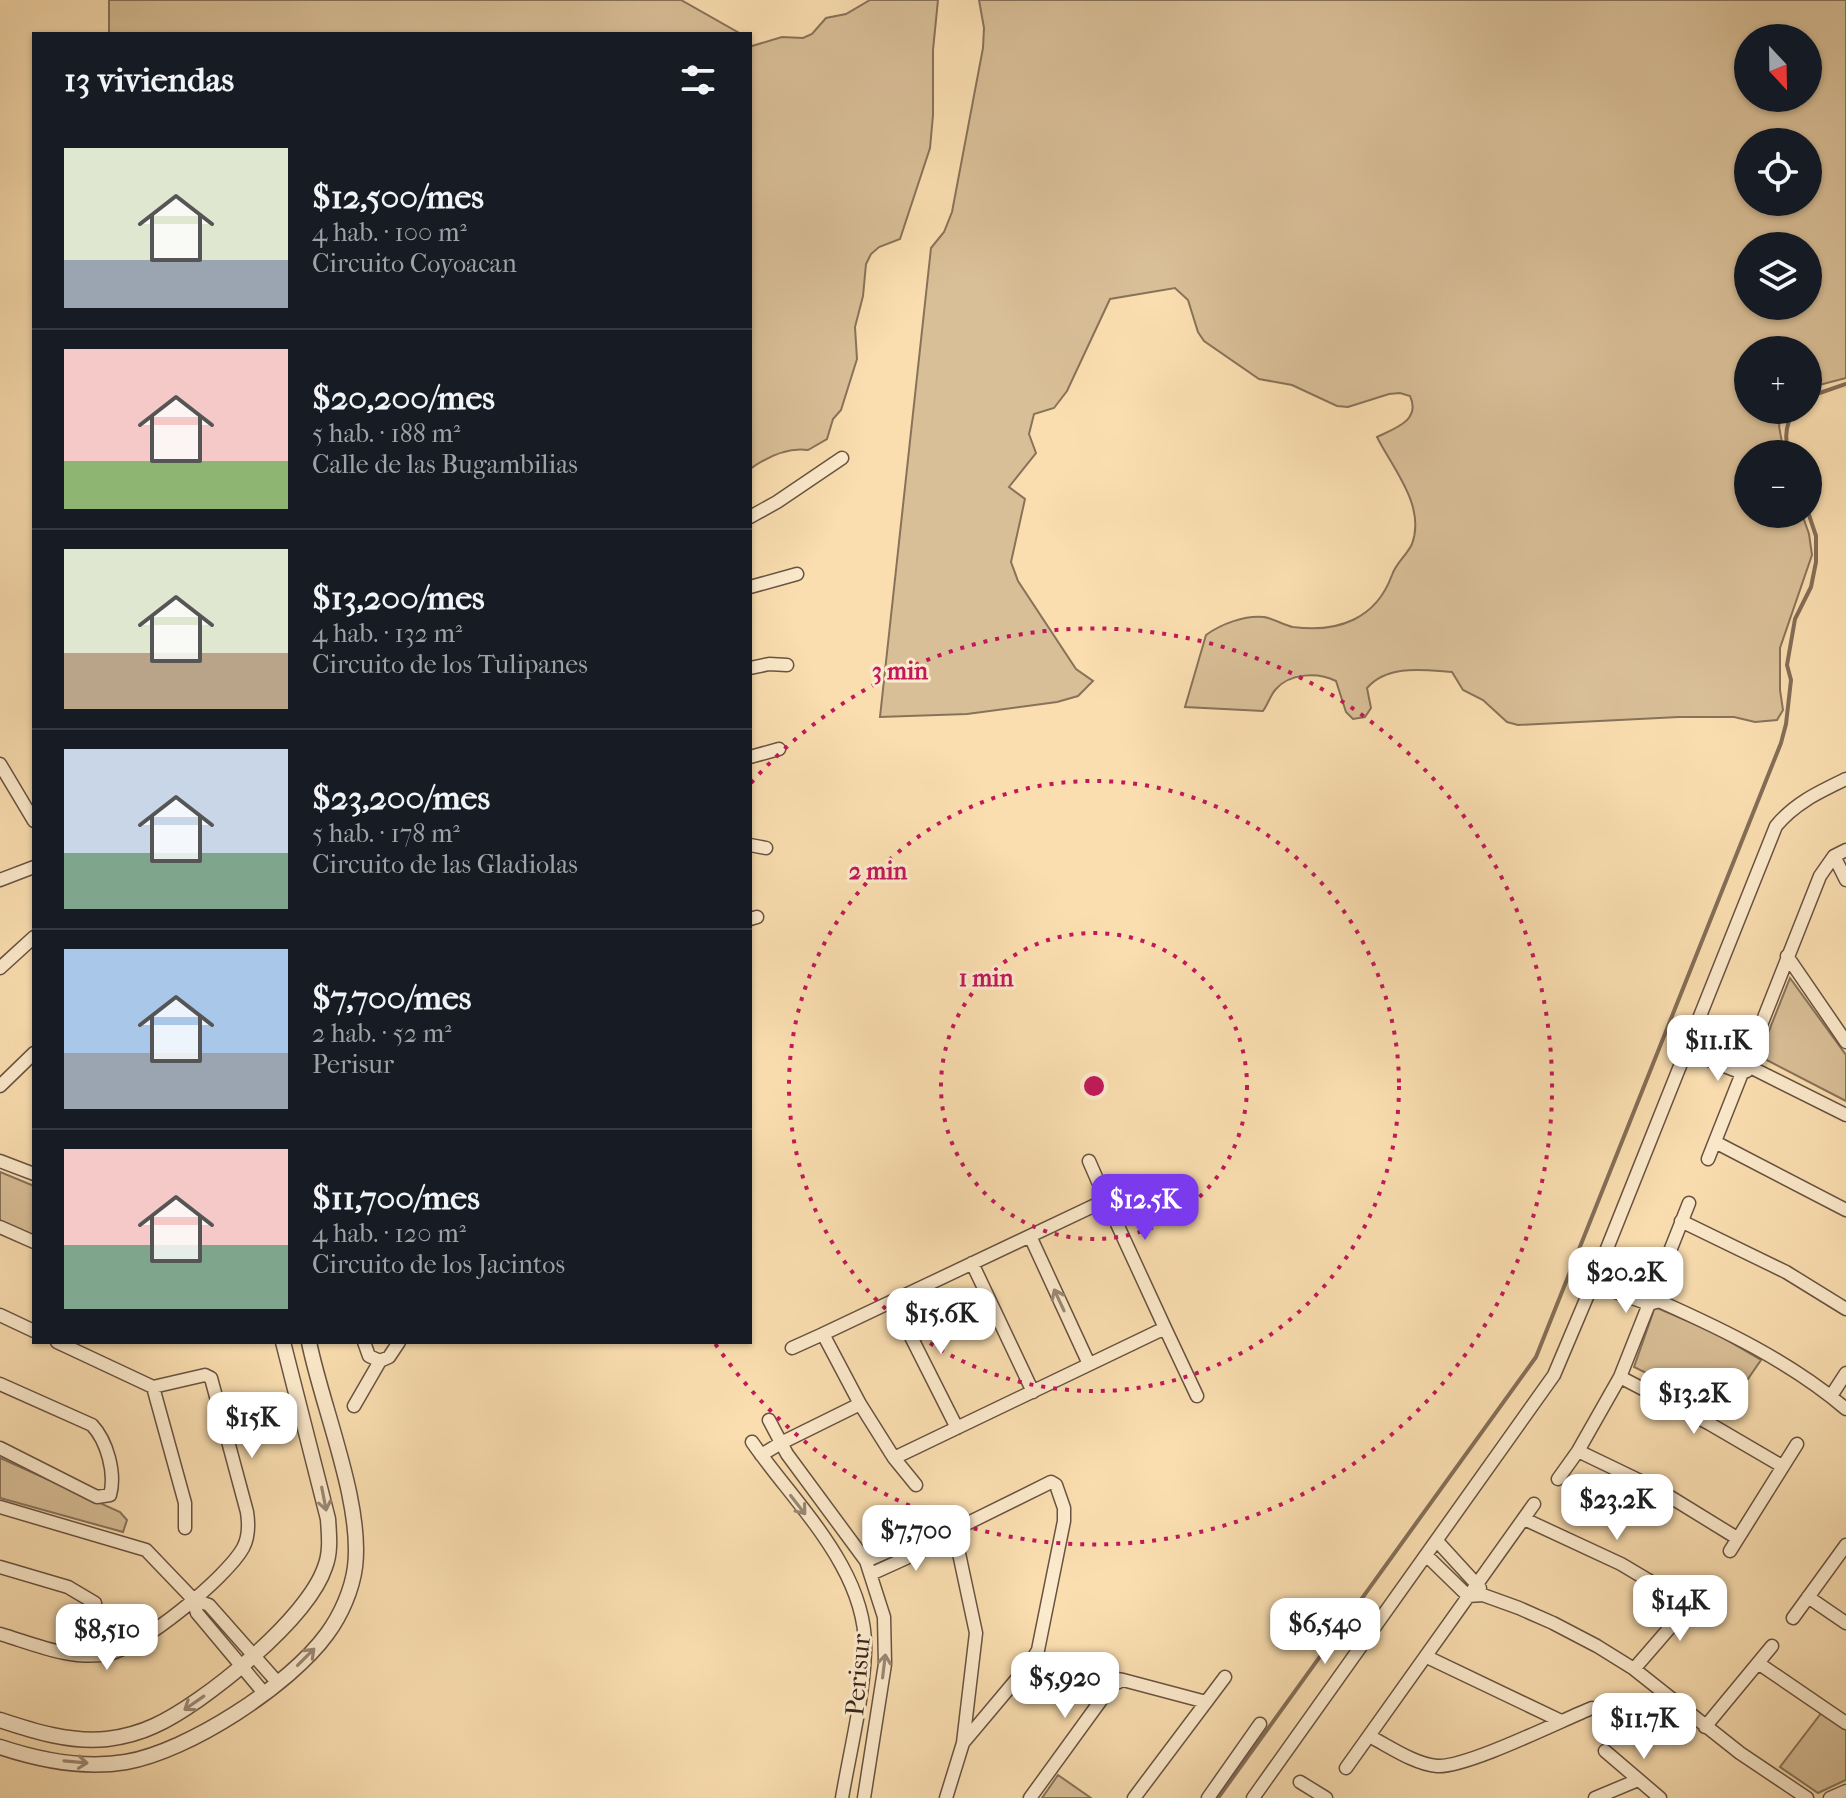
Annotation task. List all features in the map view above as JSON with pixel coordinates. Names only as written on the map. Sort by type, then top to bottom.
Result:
[{"type":"street","points":[[752,516],[842,458]]},
{"type":"street","points":[[752,586],[797,574]]},
{"type":"street","points":[[752,668],[787,665]]},
{"type":"street","points":[[752,756],[779,749]]},
{"type":"street","points":[[2,772],[32,818]]},
{"type":"street","points":[[1253,1798],[1554,1375],[1596,1278],[1776,826],[1805,800],[1846,779]]},
{"type":"street","points":[[752,845],[766,848]]},
{"type":"street","points":[[1840,853],[1846,880]]},
{"type":"street","points":[[1708,1159],[1747,1067],[1820,876],[1840,853]]},
{"type":"street","points":[[0,880],[32,868]]},
{"type":"street","points":[[0,968],[32,939]]},
{"type":"street","points":[[1787,956],[1846,1042]]},
{"type":"street","points":[[1691,1036],[1846,1115]]},
{"type":"street","points":[[1686,1051],[1747,1067]]},
{"type":"street","points":[[0,1086],[32,1055]]},
{"type":"street","points":[[19,1066],[32,1072]]},
{"type":"street","points":[[1715,1142],[1846,1210]]},
{"type":"street","points":[[0,1161],[32,1173]]},
{"type":"street","points":[[1089,1161],[1197,1396]]},
{"type":"street","points":[[792,1348],[1106,1200]]},
{"type":"street","points":[[1558,1479],[1578,1451],[1620,1377],[1689,1203]]},
{"type":"street","points":[[1681,1221],[1786,1272],[1846,1309]]},
{"type":"street","points":[[0,1227],[32,1241]]},
{"type":"street","points":[[1030,1236],[1089,1364]]},
{"type":"street","points":[[972,1263],[1033,1392]]},
{"type":"street","points":[[1596,1278],[1730,1334],[1786,1366],[1846,1409]]},
{"type":"street","points":[[893,1301],[957,1428]]},
{"type":"street","points":[[0,1315],[32,1330]]},
{"type":"street","points":[[894,1458],[1165,1328]]},
{"type":"street","points":[[823,1334],[860,1404],[894,1458],[916,1485]]},
{"type":"street","points":[[0,1634],[67,1654],[109,1654],[126,1649],[193,1599],[242,1550],[249,1526],[211,1378],[205,1375],[153,1387],[61,1344]]},
{"type":"street","points":[[0,1720],[68,1738],[104,1739],[152,1727],[197,1701],[254,1654],[307,1601],[326,1565],[329,1540],[324,1497],[284,1344]]},
{"type":"street","points":[[0,1747],[37,1757],[80,1763],[125,1762],[152,1754],[199,1734],[264,1693],[308,1657],[327,1634],[340,1613],[355,1568],[354,1529],[344,1476],[310,1344]]},
{"type":"street","points":[[365,1344],[369,1356],[380,1361]]},
{"type":"street","points":[[354,1406],[380,1361],[389,1357],[398,1344]]},
{"type":"street","points":[[1831,1396],[1846,1373]]},
{"type":"street","points":[[1620,1377],[1782,1466]]},
{"type":"street","points":[[0,1384],[92,1425],[107,1451],[110,1495],[97,1497],[0,1448]]},
{"type":"street","points":[[153,1387],[185,1503],[185,1528]]},
{"type":"street","points":[[761,1455],[860,1404]]},
{"type":"street","name":"Perisur","points":[[769,1420],[781,1443],[869,1567],[884,1617],[886,1650],[864,1798]]},
{"type":"street","name":"Perisur","points":[[752,1442],[831,1549],[851,1585],[857,1603],[865,1652],[842,1798]]},
{"type":"street","points":[[1730,1551],[1797,1444]]},
{"type":"street","points":[[1578,1451],[1659,1490],[1737,1538]]},
{"type":"street","points":[[869,1567],[946,1540],[954,1530],[1051,1482],[1056,1485],[1064,1508],[1064,1521],[1038,1650],[963,1743]]},
{"type":"street","points":[[1346,1768],[1468,1596],[1480,1589],[1534,1504]]},
{"type":"street","points":[[0,1507],[146,1550],[158,1559],[193,1599],[197,1613],[264,1693]]},
{"type":"street","points":[[1524,1519],[1694,1600],[1634,1669]]},
{"type":"street","points":[[946,1798],[963,1743],[976,1633],[954,1530]]},
{"type":"street","points":[[1437,1541],[1480,1589],[1553,1623],[1634,1669],[1705,1727],[1805,1798]]},
{"type":"street","points":[[1793,1618],[1846,1545]]},
{"type":"street","points":[[1427,1556],[1468,1596]]},
{"type":"street","points":[[326,1565],[355,1568]]},
{"type":"street","points":[[0,1567],[68,1587],[95,1603]]},
{"type":"street","points":[[1808,1597],[1846,1623]]},
{"type":"street","points":[[193,1599],[209,1605],[278,1683]]},
{"type":"street","points":[[212,1632],[224,1622]]},
{"type":"street","points":[[1705,1727],[1772,1646]]},
{"type":"street","points":[[1427,1657],[1561,1721]]},
{"type":"street","points":[[1758,1663],[1846,1723]]},
{"type":"street","points":[[1091,1675],[1123,1680],[1206,1702]]},
{"type":"street","points":[[1134,1798],[1225,1677]]},
{"type":"street","points":[[1030,1798],[1112,1685],[1123,1680]]},
{"type":"street","points":[[1369,1736],[1427,1764],[1439,1766],[1469,1760],[1592,1708]]},
{"type":"street","points":[[1208,1798],[1260,1724]]},
{"type":"street","points":[[1605,1751],[1660,1798]]},
{"type":"street","points":[[1597,1798],[1638,1780]]},
{"type":"street","points":[[1300,1782],[1325,1798]]},
{"type":"street","points":[[1830,1798],[1846,1791]]},
{"type":"shaded area","points":[[109,0],[681,0],[737,32],[109,32]]},
{"type":"shaded area","points":[[870,0],[938,0],[930,148],[900,239],[879,247],[866,264],[863,296],[855,327],[857,359],[841,410],[833,419],[827,439],[808,450],[778,454],[752,468],[752,46],[782,37],[803,38],[812,34],[826,18],[846,14]]},
{"type":"shaded area","points":[[979,0],[1846,0],[1846,378],[1822,384],[1822,336],[1734,336],[1734,424],[1779,424],[1782,440],[1734,440],[1734,528],[1807,528],[1812,555],[1780,648],[1783,710],[1777,720],[1755,722],[1734,717],[1679,717],[1518,725],[1507,722],[1483,700],[1463,690],[1452,672],[1418,670],[1396,672],[1376,680],[1367,688],[1371,708],[1365,717],[1353,719],[1346,712],[1336,681],[1313,675],[1296,677],[1282,684],[1274,691],[1263,711],[1185,707],[1206,635],[1219,627],[1257,617],[1293,627],[1325,628],[1353,620],[1376,603],[1410,548],[1415,530],[1415,516],[1406,488],[1377,437],[1405,422],[1413,404],[1410,396],[1400,393],[1348,407],[1337,406],[1292,385],[1259,379],[1204,341],[1188,300],[1175,288],[1110,299],[1067,391],[1054,408],[1034,414],[1029,434],[1036,453],[1009,487],[1025,499],[1011,562],[1018,581],[1076,669],[1093,681],[1078,696],[1057,702],[967,714],[880,717],[931,248],[944,232],[952,212],[983,48],[984,28]]},
{"type":"shaded area","points":[[1790,978],[1846,1055],[1846,1101],[1759,1056]]},
{"type":"shaded area","points":[[0,1172],[32,1185],[32,1237],[0,1222]]},
{"type":"shaded area","points":[[1655,1307],[1713,1332],[1761,1360],[1725,1412],[1634,1367]]},
{"type":"shaded area","points":[[0,1458],[120,1512],[127,1520],[123,1532],[0,1498]]},
{"type":"shaded area","points":[[1822,1712],[1846,1728],[1846,1780],[1818,1793],[1780,1767]]},
{"type":"shaded area","points":[[1058,1775],[1091,1798],[1042,1798]]},
{"type":"waterway","points":[[1822,392],[1846,384]]},
{"type":"waterway","points":[[1786,440],[1788,424]]},
{"type":"waterway","points":[[1218,1798],[1536,1357],[1781,743],[1791,680],[1787,665],[1795,619],[1811,587],[1816,562],[1813,528]]}]
